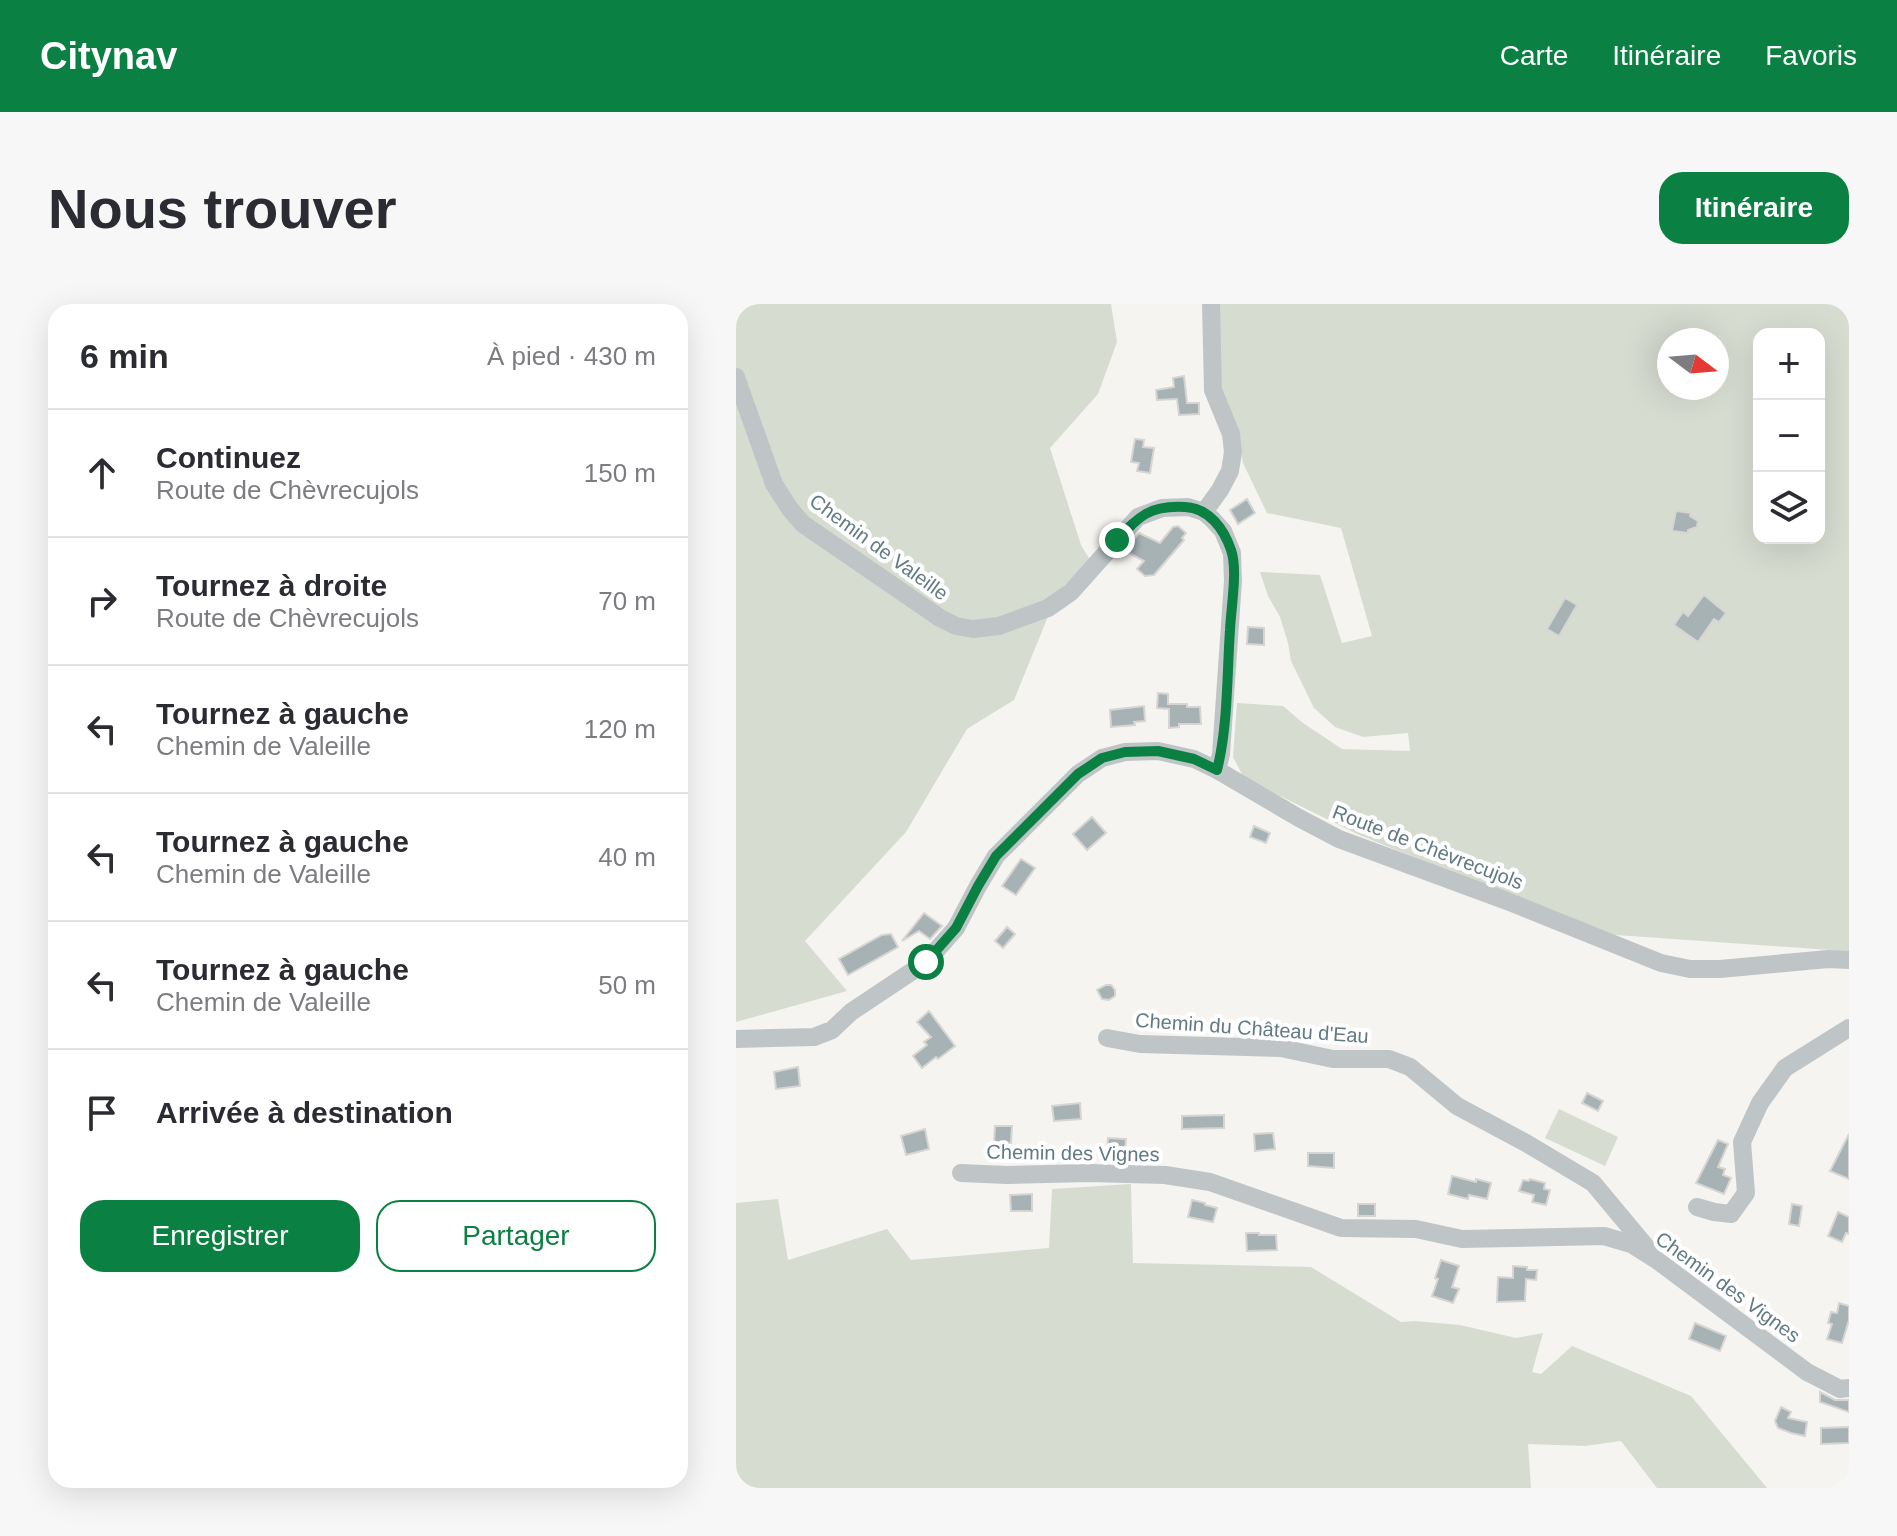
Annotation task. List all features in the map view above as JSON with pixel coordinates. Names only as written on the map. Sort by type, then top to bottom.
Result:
[{"type":"street","points":[[1211,304],[1213,390],[1231,434],[1233,452],[1230,471],[1204,512],[1223,531],[1232,553],[1225,699],[1217,770]]},
{"type":"street","name":"Chemin de Valeille","points":[[736,377],[774,484],[803,524],[956,626],[973,629],[999,626],[1048,608],[1071,592],[1138,517],[1162,508],[1188,507],[1204,512]]},
{"type":"street","name":"Route de Chèvrecujols","points":[[736,1039],[814,1037],[832,1030],[851,1012],[926,962],[956,928],[996,856],[1078,774],[1102,758],[1125,752],[1158,751],[1194,759],[1339,839],[1507,901],[1661,963],[1690,969],[1720,969],[1828,959],[1849,960]]},
{"type":"street","points":[[1697,1207],[1731,1214],[1746,1193],[1742,1142],[1760,1103],[1785,1068],[1849,1028]]},
{"type":"street","name":"Chemin du Château d'Eau","points":[[1107,1038],[1140,1044],[1281,1048],[1333,1059],[1389,1059],[1410,1067],[1457,1106],[1593,1183],[1658,1261]]},
{"type":"street","name":"Chemin des Vignes","points":[[961,1173],[1165,1175],[1210,1182],[1341,1228],[1416,1229],[1462,1239],[1604,1236],[1631,1244],[1658,1261],[1807,1372],[1840,1389],[1849,1388]]},
{"type":"shaded area","points":[[736,304],[1111,304],[1117,342],[1098,394],[1050,448],[1081,545],[1090,560],[1058,592],[1014,700],[967,729],[906,832],[805,941],[847,991],[736,1022]]},
{"type":"shaded area","points":[[1219,304],[1849,304],[1849,954],[1830,950],[1602,934],[1357,834],[1244,778],[1233,757],[1237,703],[1283,706],[1342,749],[1410,751],[1408,733],[1363,737],[1335,727],[1314,708],[1291,661],[1280,617],[1268,596],[1260,572],[1320,575],[1342,643],[1372,636],[1341,528],[1267,513],[1243,463],[1238,434],[1220,390]]},
{"type":"shaded area","points":[[1559,1109],[1618,1137],[1605,1166],[1545,1138]]},
{"type":"shaded area","points":[[1131,1184],[1133,1263],[1311,1267],[1401,1322],[1460,1325],[1516,1338],[1543,1333],[1532,1372],[1541,1374],[1572,1346],[1691,1396],[1767,1488],[1657,1488],[1621,1441],[1585,1446],[1528,1444],[1531,1488],[736,1488],[736,1203],[778,1199],[788,1260],[887,1229],[911,1260],[1049,1248],[1052,1189]]},
{"type":"building","points":[[1184,376],[1187,403],[1199,403],[1199,414],[1179,415],[1177,399],[1157,400],[1156,390],[1174,387],[1173,378]]},
{"type":"building","points":[[1135,439],[1144,440],[1143,447],[1154,448],[1150,473],[1137,471],[1139,463],[1131,462]]},
{"type":"building","points":[[1247,499],[1255,513],[1238,524],[1230,510]]},
{"type":"building","points":[[1676,511],[1691,513],[1690,516],[1698,521],[1697,527],[1688,530],[1688,533],[1672,531]]},
{"type":"building","points":[[1178,526],[1186,533],[1182,538],[1184,540],[1154,575],[1145,576],[1137,569],[1144,561],[1127,552],[1133,541],[1139,533],[1160,543],[1173,527]]},
{"type":"building","points":[[1704,595],[1726,613],[1719,622],[1714,619],[1698,642],[1674,625],[1683,612],[1688,616]]},
{"type":"building","points":[[1565,598],[1577,605],[1559,636],[1547,629]]},
{"type":"building","points":[[1248,627],[1264,628],[1264,645],[1247,644]]},
{"type":"building","points":[[1158,693],[1168,694],[1168,704],[1200,707],[1201,724],[1179,724],[1179,727],[1169,728],[1169,709],[1157,708]]},
{"type":"building","points":[[1144,706],[1145,721],[1111,727],[1110,710]]},
{"type":"building","points":[[1092,817],[1106,833],[1087,850],[1073,834]]},
{"type":"building","points":[[1254,826],[1270,833],[1266,843],[1250,837]]},
{"type":"building","points":[[1021,859],[1035,868],[1016,895],[1002,886]]},
{"type":"building","points":[[924,913],[942,926],[930,939],[919,931],[902,941]]},
{"type":"building","points":[[1007,927],[1015,934],[1003,948],[995,941]]},
{"type":"building","points":[[891,934],[898,947],[848,975],[839,959],[882,935]]},
{"type":"building","points":[[1111,985],[1115,990],[1115,996],[1109,1000],[1102,999],[1097,990]]},
{"type":"building","points":[[929,1011],[955,1046],[922,1068],[913,1056],[927,1045],[924,1042],[931,1037],[917,1022]]},
{"type":"building","points":[[798,1067],[800,1086],[776,1089],[774,1072]]},
{"type":"building","points":[[1587,1093],[1603,1101],[1598,1111],[1582,1103]]},
{"type":"building","points":[[1080,1103],[1081,1119],[1054,1121],[1052,1106]]},
{"type":"building","points":[[1224,1115],[1224,1128],[1182,1129],[1182,1116]]},
{"type":"building","points":[[995,1126],[1012,1126],[1011,1143],[994,1142]]},
{"type":"building","points":[[925,1129],[929,1149],[906,1155],[901,1136]]},
{"type":"building","points":[[1273,1133],[1275,1149],[1255,1151],[1254,1134]]},
{"type":"building","points":[[1849,1134],[1849,1179],[1830,1171]]},
{"type":"building","points":[[1108,1138],[1126,1139],[1125,1151],[1107,1150]]},
{"type":"building","points":[[1718,1140],[1728,1144],[1718,1167],[1725,1169],[1723,1175],[1731,1178],[1724,1194],[1696,1183]]},
{"type":"building","points":[[1308,1153],[1334,1153],[1334,1168],[1308,1166]]},
{"type":"building","points":[[1452,1176],[1491,1183],[1487,1199],[1469,1195],[1468,1199],[1448,1194]]},
{"type":"building","points":[[1523,1180],[1545,1183],[1544,1189],[1550,1190],[1546,1205],[1532,1202],[1534,1195],[1519,1191]]},
{"type":"building","points":[[1032,1194],[1032,1211],[1011,1211],[1010,1195]]},
{"type":"building","points":[[1192,1200],[1217,1208],[1213,1222],[1188,1217]]},
{"type":"building","points":[[1358,1204],[1375,1204],[1375,1216],[1358,1216]]},
{"type":"building","points":[[1792,1204],[1802,1206],[1799,1226],[1789,1224]]},
{"type":"building","points":[[1838,1212],[1849,1217],[1849,1234],[1846,1233],[1842,1242],[1828,1236]]},
{"type":"building","points":[[1246,1233],[1276,1235],[1277,1250],[1247,1251]]},
{"type":"building","points":[[1441,1260],[1459,1266],[1452,1287],[1459,1289],[1453,1303],[1432,1296]]},
{"type":"building","points":[[1513,1266],[1537,1270],[1536,1280],[1526,1279],[1525,1301],[1497,1302],[1498,1277],[1513,1278]]},
{"type":"building","points":[[1839,1303],[1849,1306],[1849,1320],[1842,1343],[1827,1339],[1832,1324],[1828,1323],[1831,1312],[1837,1313]]},
{"type":"building","points":[[1695,1323],[1726,1336],[1720,1351],[1689,1339]]},
{"type":"building","points":[[1820,1392],[1835,1400],[1849,1400],[1849,1412],[1820,1402]]},
{"type":"building","points":[[1781,1407],[1791,1412],[1788,1418],[1807,1422],[1805,1436],[1778,1428],[1775,1421]]},
{"type":"building","points":[[1849,1427],[1849,1443],[1821,1444],[1821,1428]]},
{"type":"route","points":[[926,962],[956,928],[996,856],[1078,774],[1102,758],[1125,752],[1158,751],[1194,759],[1217,770],[1221,754],[1233,581],[1232,553],[1223,531],[1204,512],[1188,507],[1162,508],[1138,517],[1117,540]]}]
